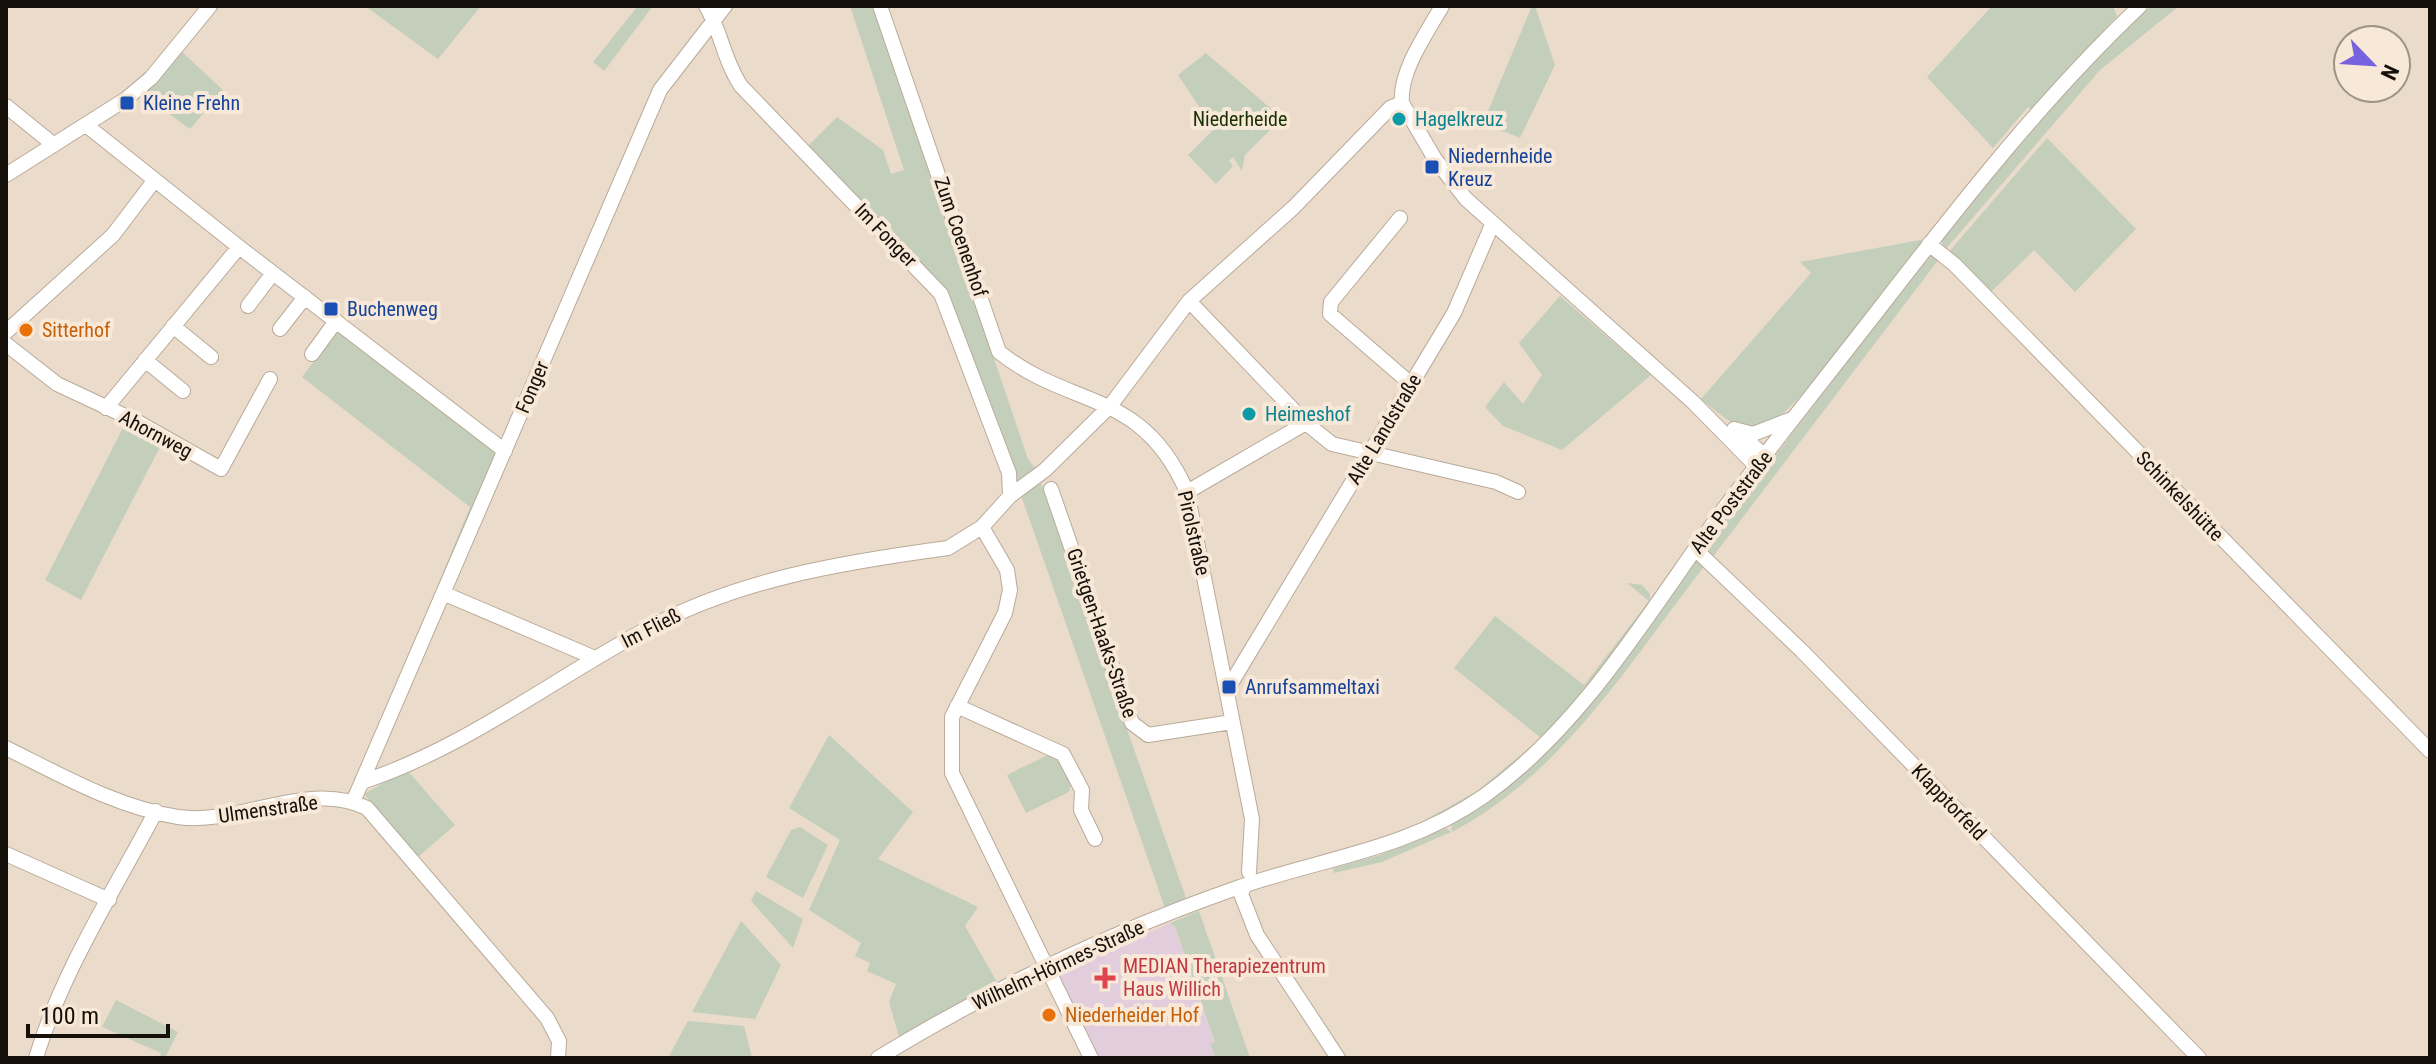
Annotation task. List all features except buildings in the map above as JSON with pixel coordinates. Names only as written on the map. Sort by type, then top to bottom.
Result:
[{"type":"street","points":[[6,175],[86,125],[151,78],[210,6]]},
{"type":"street","name":"Im Fonger","points":[[706,6],[714,20],[730,70],[756,104],[941,294],[1009,473],[1010,496]]},
{"type":"street","name":"Fonger","points":[[362,782],[660,90],[725,6]]},
{"type":"street","name":"Zum Coenenhof","points":[[880,6],[999,352],[1034,375],[1110,406]]},
{"type":"street","points":[[1442,6],[1409,71],[1402,103],[1441,168],[1492,225],[1760,461]]},
{"type":"street","name":"Alte Poststraße","points":[[1247,879],[1392,845],[1443,821],[1483,797],[1523,765],[1587,696],[1760,461],[2031,118],[2140,6]]},
{"type":"street","points":[[1091,1058],[952,773],[952,717],[1005,613],[1010,590],[1007,570],[982,527],[1010,496],[1045,470],[1110,406],[1189,301],[1294,207],[1390,108],[1402,103]]},
{"type":"street","points":[[6,106],[54,145]]},
{"type":"street","points":[[86,125],[154,181],[505,451]]},
{"type":"street","points":[[6,332],[113,235],[154,181]]},
{"type":"street","points":[[1400,218],[1331,302],[1330,314],[1411,384]]},
{"type":"street","name":"Alte Landstraße","points":[[1227,690],[1454,313],[1492,225]]},
{"type":"street","name":"Schinkelshütte","points":[[1929,244],[1955,265],[2430,751]]},
{"type":"street","points":[[106,408],[239,247]]},
{"type":"street","points":[[248,306],[273,273]]},
{"type":"street","points":[[280,329],[305,297]]},
{"type":"street","points":[[1189,301],[1306,423],[1332,444],[1496,482],[1518,492]]},
{"type":"street","points":[[312,354],[336,321]]},
{"type":"street","points":[[173,326],[211,357]]},
{"type":"street","name":"Ahornweg","points":[[6,344],[57,384],[136,421],[221,469],[270,379]]},
{"type":"street","points":[[145,360],[183,391]]},
{"type":"street","points":[[1734,429],[1753,434],[1786,424],[1811,397]]},
{"type":"street","points":[[1693,402],[1734,429],[1760,461]]},
{"type":"street","name":"Pirolstraße","points":[[1110,406],[1164,448],[1187,492],[1227,690]]},
{"type":"street","points":[[1187,492],[1306,423]]},
{"type":"street","name":"Grietgen-Haaks-Straße","points":[[1051,489],[1132,723],[1139,732],[1148,735],[1232,722]]},
{"type":"street","name":"Im Fließ","points":[[362,782],[457,742],[646,629],[725,594],[831,567],[948,548],[982,527]]},
{"type":"street","name":"Klapptorfeld","points":[[1695,549],[1802,651],[2199,1058]]},
{"type":"street","points":[[445,594],[595,658]]},
{"type":"street","points":[[1227,690],[1252,819],[1247,879],[1241,894],[1257,935],[1338,1058]]},
{"type":"street","points":[[957,706],[1063,754],[1082,790],[1081,810],[1095,839]]},
{"type":"street","name":"Ulmenstraße","points":[[6,748],[104,796],[179,817],[217,817],[317,800],[353,802]]},
{"type":"street","points":[[362,782],[353,802],[367,808],[547,1018],[559,1041],[558,1058]]},
{"type":"street","points":[[36,1058],[51,1015],[156,811]]},
{"type":"street","points":[[6,854],[109,900]]},
{"type":"street","name":"Wilhelm-Hörmes-Straße","points":[[878,1058],[964,1009],[1247,879]]},
{"type":"shaded area","points":[[1170,923],[1174,926],[1215,1043],[1211,1044],[1215,1058],[1096,1058],[1054,977]]},
{"type":"green space","points":[[365,6],[481,6],[438,59]]},
{"type":"green space","points":[[638,6],[653,6],[604,71],[593,62]]},
{"type":"green space","points":[[850,6],[875,6],[1028,459],[1035,468],[1018,482],[953,306],[806,148],[837,117],[883,150],[891,174],[904,170]]},
{"type":"green space","points":[[1532,6],[1535,6],[1555,65],[1520,138],[1483,123]]},
{"type":"green space","points":[[1992,6],[2113,6],[2117,16],[2031,109],[2028,107],[1993,148],[1927,77]]},
{"type":"green space","points":[[2151,6],[2179,6],[2100,70],[1945,250],[1941,239],[1990,178],[2068,89]]},
{"type":"green space","points":[[181,51],[223,90],[190,129],[142,94]]},
{"type":"green space","name":"Niederheide","points":[[1206,53],[1282,118],[1245,155],[1242,171],[1233,157],[1229,161],[1233,166],[1216,184],[1188,155],[1214,129],[1178,75]]},
{"type":"green space","points":[[2047,138],[2136,229],[2075,292],[2034,250],[1989,294],[1948,253]]},
{"type":"green space","points":[[1926,239],[1844,347],[1792,405],[1771,423],[1754,429],[1739,426],[1701,399],[1811,273],[1800,262]]},
{"type":"green space","points":[[1930,254],[1939,259],[1712,558],[1706,546]]},
{"type":"green space","points":[[1560,296],[1651,375],[1562,450],[1503,426],[1485,407],[1504,382],[1523,404],[1542,375],[1519,343]]},
{"type":"green space","points":[[339,328],[494,448],[497,458],[443,584],[437,587],[470,507],[302,377]]},
{"type":"green space","points":[[129,424],[162,443],[81,600],[45,580],[124,426]]},
{"type":"green space","points":[[1041,483],[1186,898],[1165,908],[1021,495]]},
{"type":"green space","points":[[1697,560],[1706,564],[1593,712],[1562,747],[1492,808],[1452,832],[1451,823],[1497,793],[1664,604]]},
{"type":"green space","points":[[1627,583],[1642,585],[1650,594],[1649,604],[1598,672],[1540,737],[1454,668],[1495,616],[1584,685],[1649,601]]},
{"type":"green space","points":[[829,735],[913,812],[878,859],[978,907],[965,926],[997,982],[899,1037],[889,1002],[896,984],[867,971],[870,963],[855,956],[861,943],[809,910],[840,840],[789,808]]},
{"type":"green space","points":[[1532,745],[1481,789],[1407,830],[1477,791]]},
{"type":"green space","points":[[1050,754],[1061,758],[1072,781],[1069,792],[1026,813],[1007,775]]},
{"type":"green space","points":[[407,770],[455,825],[418,857],[364,794]]},
{"type":"green space","points":[[800,827],[828,845],[803,898],[766,877],[791,830]]},
{"type":"green space","points":[[1445,827],[1451,832],[1382,862],[1334,873],[1333,868],[1380,855]]},
{"type":"green space","points":[[756,891],[803,919],[793,948],[751,901]]},
{"type":"green space","points":[[1199,911],[1250,1058],[1215,1058],[1211,1044],[1215,1042],[1175,927],[1170,923]]},
{"type":"green space","points":[[741,921],[781,965],[755,1019],[692,1012]]},
{"type":"green space","points":[[116,1000],[178,1032],[165,1058],[159,1058],[161,1053],[102,1027]]},
{"type":"green space","points":[[688,1021],[744,1026],[752,1058],[668,1058]]},
{"type":"place","name":"Kleine Frehn","points":[[127,103]]},
{"type":"place","name":"Hagelkreuz","points":[[1399,119]]},
{"type":"place","name":"Niedernheide Kreuz","points":[[1432,167]]},
{"type":"place","name":"Buchenweg","points":[[331,309]]},
{"type":"place","name":"Sitterhof","points":[[26,330]]},
{"type":"place","name":"Heimeshof","points":[[1249,414]]},
{"type":"place","name":"Anrufsammeltaxi","points":[[1229,687]]},
{"type":"place","name":"MEDIAN Therapiezentrum Haus Willich","points":[[1105,978]]},
{"type":"place","name":"Niederheider Hof","points":[[1049,1015]]}]
